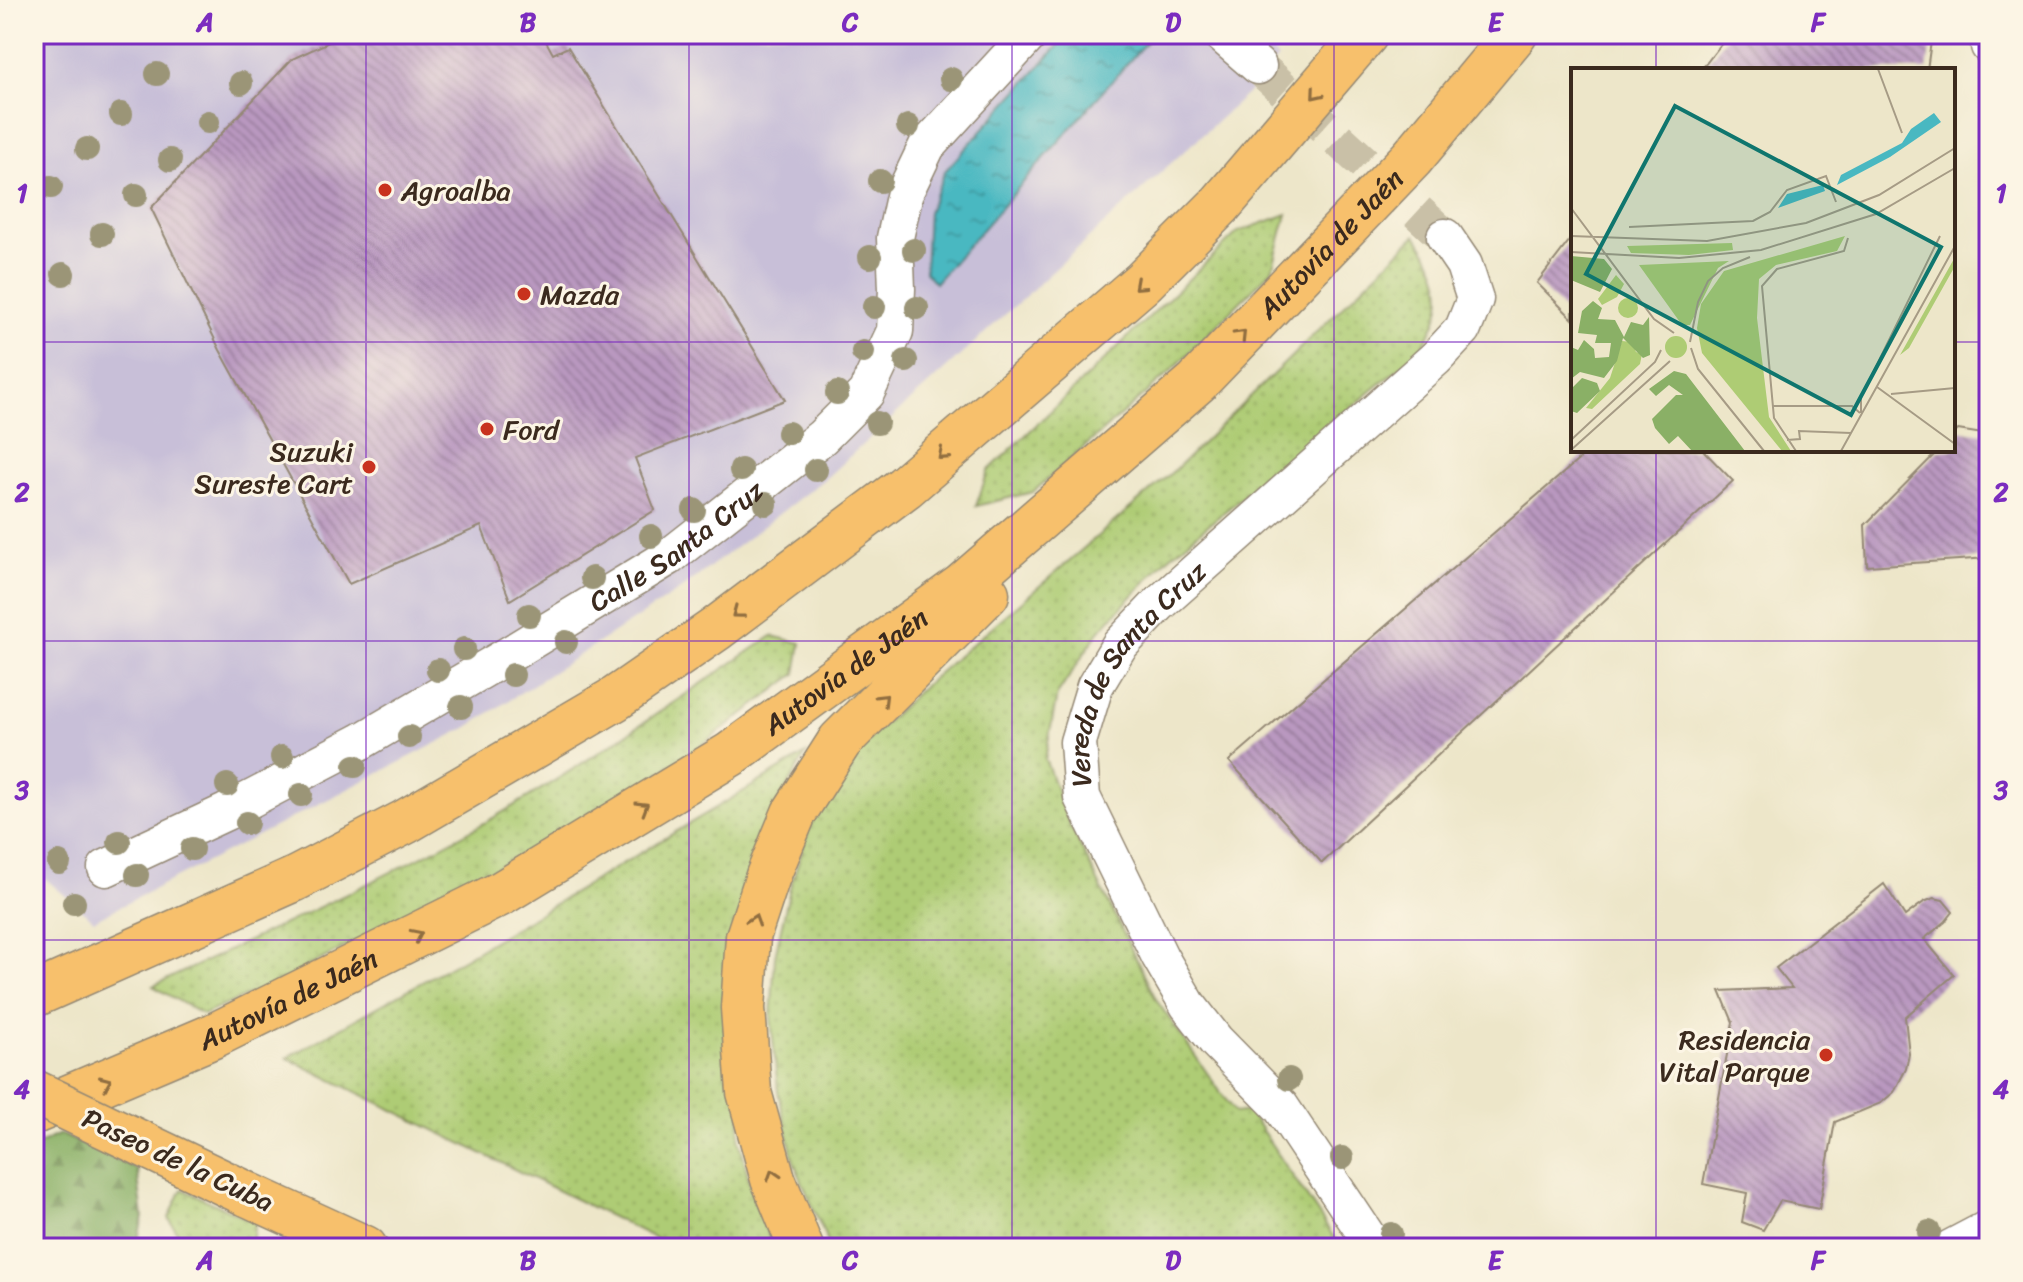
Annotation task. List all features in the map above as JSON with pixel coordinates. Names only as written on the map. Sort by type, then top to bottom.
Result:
[{"type":"main road","points":[[34,995],[295,879],[405,822],[615,699],[716,629],[905,487],[1143,282],[1220,205],[1366,34]]},
{"type":"main road","name":"Autovía de Jaén","points":[[34,1112],[213,1036],[502,893],[731,754],[962,586],[1197,382],[1412,158],[1515,34]]},
{"type":"main road","points":[[801,1248],[773,1179],[749,1092],[743,1008],[748,937],[768,876],[794,813],[840,741],[1197,382]]},
{"type":"main road","name":"Paseo de la Cuba","points":[[34,1092],[365,1248]]},
{"type":"street","name":"Calle Santa Cruz","points":[[106,868],[226,812],[347,749],[505,657],[669,557],[822,437],[866,393],[895,331],[895,238],[905,192],[927,146],[1030,34]]},
{"type":"street","points":[[1221,34],[1258,66]]},
{"type":"street","points":[[1988,34],[1989,46]]},
{"type":"street","name":"Vereda de Santa Cruz","points":[[1375,1248],[1281,1107],[1216,1041],[1188,1005],[1160,957],[1082,797],[1078,742],[1095,686],[1128,636],[1158,605],[1436,358],[1463,329],[1475,299],[1464,265],[1445,237]]},
{"type":"street","points":[[1951,1248],[1989,1228]]},
{"type":"shaded area","points":[[34,34],[1251,34],[1278,58],[1249,92],[827,477],[680,590],[466,728],[94,920],[34,869]]},
{"type":"green space","points":[[1287,214],[1272,270],[1170,372],[1033,492],[976,506],[988,471],[1238,232]]},
{"type":"green space","points":[[1416,235],[1434,266],[1441,293],[1436,320],[1419,352],[1168,558],[1099,631],[1057,695],[1045,759],[1069,823],[1157,1001],[1235,1113],[1249,1111],[1341,1248],[830,1248],[794,1162],[778,1091],[771,1018],[775,956],[790,888],[811,823],[840,775],[873,735],[921,688],[1177,468]]},
{"type":"green space","points":[[772,636],[801,643],[796,674],[641,786],[553,838],[284,979],[203,1015],[153,986],[362,886],[486,822],[595,755]]},
{"type":"green space","points":[[806,754],[766,824],[739,1138],[753,1198],[774,1248],[675,1248],[287,1058],[468,956]]},
{"type":"green space","points":[[60,1134],[137,1169],[143,1217],[138,1239],[141,1248],[34,1248],[34,1146]]},
{"type":"green space","points":[[182,1189],[255,1222],[252,1244],[245,1248],[181,1248],[178,1234],[169,1218]]},
{"type":"water","points":[[1069,34],[1153,34],[935,283],[925,272],[928,212],[945,171]]},
{"type":"building","points":[[346,34],[542,34],[553,54],[568,47],[785,400],[635,458],[655,510],[510,600],[481,526],[349,584],[220,350],[151,208],[292,59]]},
{"type":"building","points":[[1729,34],[1932,34],[1927,68],[1703,68]]},
{"type":"building","points":[[1571,239],[1571,317],[1537,283]]},
{"type":"building","points":[[1958,430],[1989,435],[1989,558],[1867,566],[1865,525],[1937,452],[1955,452],[1955,433]]},
{"type":"building","points":[[1588,452],[1705,452],[1733,481],[1322,863],[1229,761]]},
{"type":"building","name":"Residencia Vital Parque","points":[[1884,884],[1905,916],[1934,898],[1943,900],[1953,912],[1924,939],[1954,975],[1905,1017],[1909,1054],[1906,1069],[1894,1092],[1881,1103],[1835,1122],[1819,1209],[1780,1201],[1763,1230],[1742,1222],[1747,1193],[1703,1184],[1733,1022],[1720,991],[1792,988],[1776,968]]},
{"type":"tunnel","points":[[1258,66],[1445,237]]},
{"type":"place","name":"Agroalba","points":[[385,190]]},
{"type":"place","name":"Mazda","points":[[524,294]]},
{"type":"place","name":"Ford","points":[[487,429]]},
{"type":"place","name":"Suzuki Sureste Cart","points":[[369,467]]},
{"type":"place","name":"Residencia Vital Parque","points":[[1826,1055]]}]
